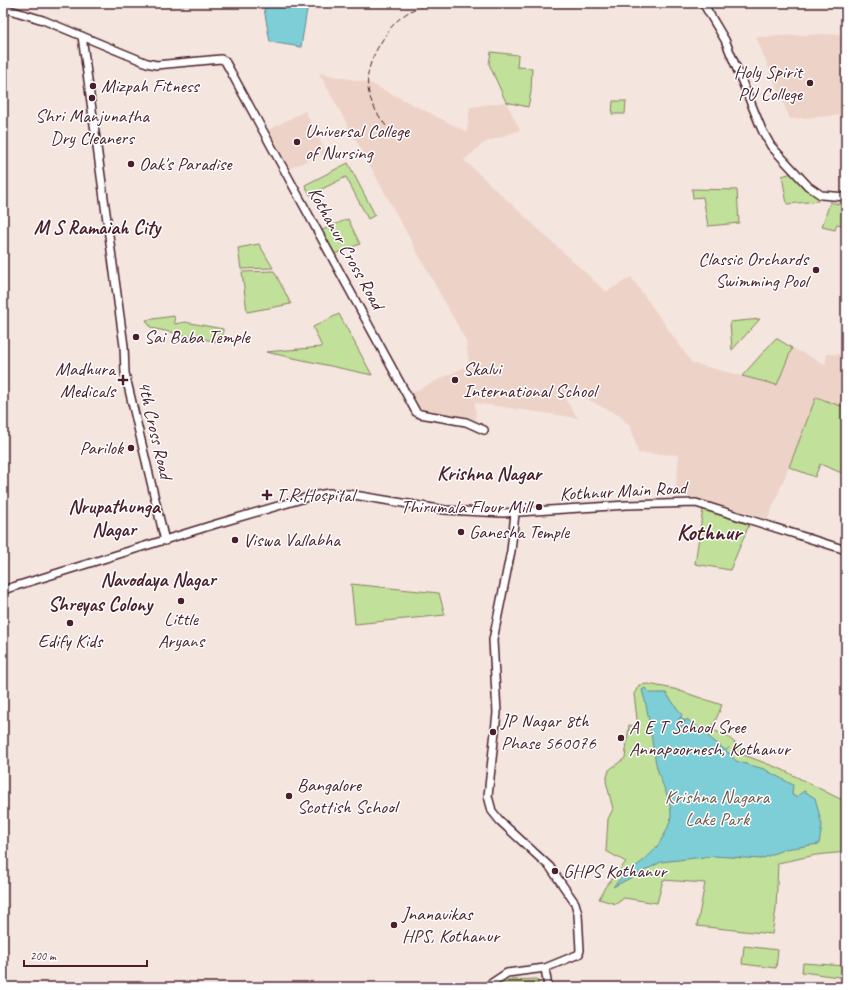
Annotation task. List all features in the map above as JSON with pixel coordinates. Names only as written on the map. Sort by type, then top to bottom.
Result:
[{"type":"street","points":[[703,3],[725,40],[762,130],[771,146],[808,186],[821,195],[846,197]]},
{"type":"street","points":[[706,3],[728,38],[762,123],[774,144],[810,184],[822,192],[846,194]]},
{"type":"street","points":[[3,8],[43,20],[82,36]]},
{"type":"street","name":"4th Cross Road","points":[[82,36],[122,332],[125,373],[165,541]]},
{"type":"street","name":"Kothanur Cross Road","points":[[82,36],[146,63],[156,65],[221,59],[225,61],[414,408],[420,414],[466,422],[484,430]]},
{"type":"street","name":"Kothnur Main Road","points":[[3,590],[216,524],[312,496],[329,493],[348,494],[444,510],[515,513],[627,505],[696,503],[846,550]]},
{"type":"street","points":[[486,987],[507,973],[545,968],[579,953],[578,914],[575,903],[550,867],[500,822],[492,811],[488,796],[498,712],[493,640],[510,555],[515,513]]},
{"type":"street","points":[[545,968],[548,987]]},
{"type":"shaded area","name":"Holy Spirit PU College","points":[[824,34],[844,35],[846,115],[790,119],[756,37]]},
{"type":"shaded area","points":[[319,73],[370,83],[467,132],[470,107],[506,102],[520,130],[484,143],[464,160],[606,292],[631,277],[692,363],[777,385],[792,348],[825,364],[827,354],[846,354],[846,408],[816,398],[768,519],[675,493],[679,455],[638,453],[631,427],[620,416],[583,397],[565,399],[578,418],[475,403],[476,421],[418,410],[409,394],[469,365],[466,341]]},
{"type":"shaded area","name":"Universal College of Nursing","points":[[305,111],[326,153],[290,168],[268,130]]},
{"type":"green space","points":[[491,52],[518,55],[517,67],[532,68],[531,92],[528,107],[506,102],[489,64]]},
{"type":"green space","points":[[613,101],[626,101],[625,114],[612,114]]},
{"type":"green space","points":[[348,163],[375,215],[368,219],[346,177],[310,195],[305,185]]},
{"type":"green space","points":[[792,173],[820,196],[818,201],[787,204],[782,176]]},
{"type":"green space","points":[[692,189],[737,190],[739,223],[708,226],[703,197],[693,198]]},
{"type":"green space","points":[[830,202],[846,206],[842,225],[837,224],[835,230],[822,227]]},
{"type":"green space","points":[[348,219],[360,244],[332,255],[320,231]]},
{"type":"green space","points":[[259,244],[273,268],[241,269],[238,248]]},
{"type":"green space","points":[[274,271],[291,304],[247,312],[242,272]]},
{"type":"green space","points":[[339,314],[372,375],[266,352],[322,347],[313,327]]},
{"type":"green space","points":[[174,316],[175,324],[185,322],[223,329],[223,343],[151,328],[146,320]]},
{"type":"green space","points":[[760,319],[732,350],[730,322]]},
{"type":"green space","points":[[776,338],[792,348],[777,385],[742,376]]},
{"type":"green space","points":[[816,397],[846,408],[846,462],[842,473],[820,464],[815,477],[789,467]]},
{"type":"green space","points":[[703,509],[749,525],[730,570],[695,564]]},
{"type":"green space","points":[[351,584],[439,593],[445,615],[355,624]]},
{"type":"green space","name":"Krishna Nagara Lake Park","points":[[648,684],[674,689],[722,705],[712,729],[729,738],[740,747],[744,755],[781,769],[846,802],[846,852],[816,855],[778,863],[776,909],[772,934],[697,926],[705,883],[663,880],[657,903],[624,898],[616,904],[599,899],[605,887],[626,862],[606,851],[608,819],[613,809],[606,781],[609,770],[625,758],[629,725],[638,727],[634,694],[639,685]]},
{"type":"green space","points":[[744,946],[778,950],[776,968],[742,964]]},
{"type":"green space","points":[[803,963],[846,966],[846,978],[802,972]]},
{"type":"green space","points":[[537,979],[539,987],[497,987],[508,980]]},
{"type":"water","points":[[263,3],[308,3],[301,47],[270,42]]},
{"type":"water","name":"Krishna Nagara Lake Park","points":[[645,688],[649,693],[666,693],[682,715],[678,720],[681,717],[685,721],[680,728],[687,719],[730,754],[736,761],[764,769],[793,785],[792,795],[796,797],[804,791],[815,798],[822,825],[819,844],[785,849],[761,859],[713,856],[661,862],[613,887],[623,876],[648,857],[658,845],[668,827],[671,815],[668,797],[657,768],[647,709],[642,690]]},
{"type":"railway","points":[[386,126],[372,103],[369,92],[368,81],[372,60],[377,48],[389,30],[399,19],[411,10],[433,3]]},
{"type":"place","name":"Holy Spirit PU College","points":[[810,83]]},
{"type":"place","name":"Mizpah Fitness","points":[[93,86]]},
{"type":"place","name":"Shri Manjunatha Dry Cleaners","points":[[92,98]]},
{"type":"place","name":"Universal College of Nursing","points":[[297,142]]},
{"type":"place","name":"Oak's Paradise","points":[[131,164]]},
{"type":"place","name":"Classic Orchards Swimming Pool","points":[[816,270]]},
{"type":"place","name":"Sai Baba Temple","points":[[136,337]]},
{"type":"place","name":"Madhura Medicals","points":[[123,380]]},
{"type":"place","name":"Skalvi International School","points":[[455,380]]},
{"type":"place","name":"Parilok","points":[[131,448]]},
{"type":"place","name":"T.R.Hospital","points":[[267,495]]},
{"type":"place","name":"Thirumala Flour Mill","points":[[539,507]]},
{"type":"place","name":"Ganesha Temple","points":[[461,532]]},
{"type":"place","name":"Viswa Vallabha","points":[[235,540]]},
{"type":"place","name":"Little Aryans","points":[[181,601]]},
{"type":"place","name":"Edify Kids","points":[[70,623]]},
{"type":"place","name":"JP Nagar 8th Phase 560076","points":[[493,732]]},
{"type":"place","name":"A E T School Sree Annapoornesh, Kothanur","points":[[621,738]]},
{"type":"place","name":"Bangalore Scottish School","points":[[289,796]]},
{"type":"place","name":"GHPS Kothanur","points":[[555,871]]},
{"type":"place","name":"Jnanavikas HPS, Kothanur","points":[[394,925]]},
{"type":"district","name":"M S Ramaiah City","points":[[97,227]]},
{"type":"district","name":"Krishna Nagar","points":[[489,473]]},
{"type":"district","name":"Nrupathunga Nagar","points":[[114,518]]},
{"type":"district","name":"Kothnur","points":[[709,532]]},
{"type":"district","name":"Navodaya Nagar","points":[[158,579]]},
{"type":"district","name":"Shreyas Colony","points":[[100,604]]}]
